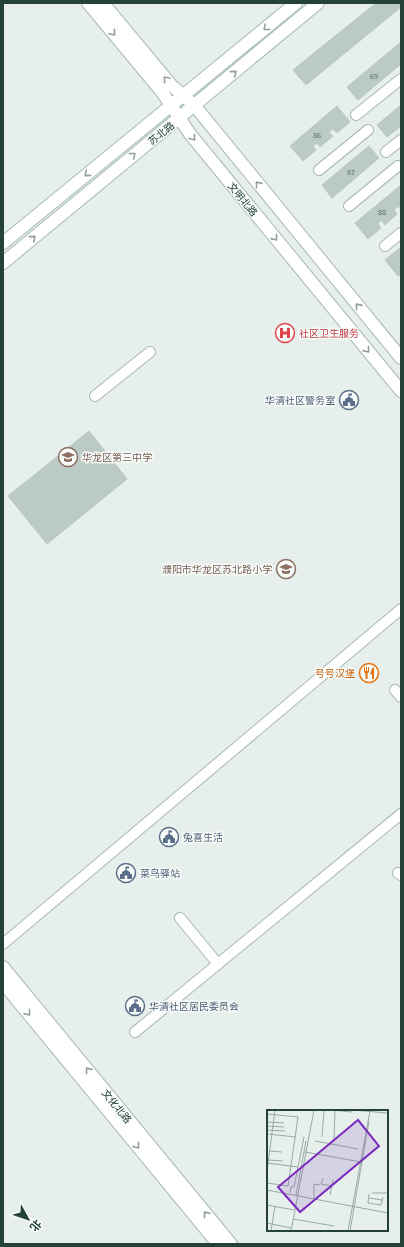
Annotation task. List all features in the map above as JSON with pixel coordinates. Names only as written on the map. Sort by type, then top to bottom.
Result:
[{"type":"street","name":"文明北路","points":[[88,3],[162,92],[190,134],[401,391]]},
{"type":"street","points":[[103,3],[172,86],[194,105],[401,358]]},
{"type":"street","name":"苏北路","points":[[3,243],[296,3]]},
{"type":"street","name":"苏北路","points":[[3,263],[318,3]]},
{"type":"street","points":[[356,115],[401,79]]},
{"type":"street","points":[[319,170],[368,130]]},
{"type":"street","points":[[386,152],[401,140]]},
{"type":"street","points":[[349,206],[398,166]]},
{"type":"street","points":[[385,246],[401,233]]},
{"type":"street","points":[[94,396],[150,352]]},
{"type":"street","points":[[3,944],[401,609]]},
{"type":"street","points":[[135,1032],[401,814]]},
{"type":"street","points":[[180,918],[218,964]]},
{"type":"street","name":"文化北路","points":[[3,967],[231,1244]]},
{"type":"street","name":"文化北路","points":[[3,983],[218,1244]]},
{"type":"building","points":[[376,3],[401,3],[401,7],[306,85],[293,70]]},
{"type":"building","points":[[401,42],[401,64],[358,100],[347,87]]},
{"type":"building","points":[[401,105],[401,126],[387,137],[377,125]]},
{"type":"building","points":[[337,106],[350,122],[337,133],[333,129],[329,132],[333,136],[320,147],[317,143],[313,146],[316,150],[303,161],[290,146]]},
{"type":"building","points":[[369,146],[379,158],[332,198],[322,185]]},
{"type":"building","points":[[401,185],[401,210],[398,206],[394,210],[397,214],[385,225],[381,220],[378,224],[381,228],[368,239],[355,223]]},
{"type":"building","points":[[401,247],[401,274],[398,276],[385,260]]},
{"type":"building","points":[[89,431],[127,479],[47,544],[8,496]]},
{"type":"place","name":"社区卫生服务","points":[[285,333]]},
{"type":"place","name":"华清社区警务室","points":[[349,400]]},
{"type":"place","name":"华龙区第三中学","points":[[68,457]]},
{"type":"place","name":"濮阳市华龙区苏北路小学","points":[[286,569]]},
{"type":"place","name":"号号汉堡","points":[[369,673]]},
{"type":"place","name":"兔喜生活","points":[[169,837]]},
{"type":"place","name":"菜鸟驿站","points":[[126,873]]},
{"type":"place","name":"华清社区居民委员会","points":[[135,1006]]}]
